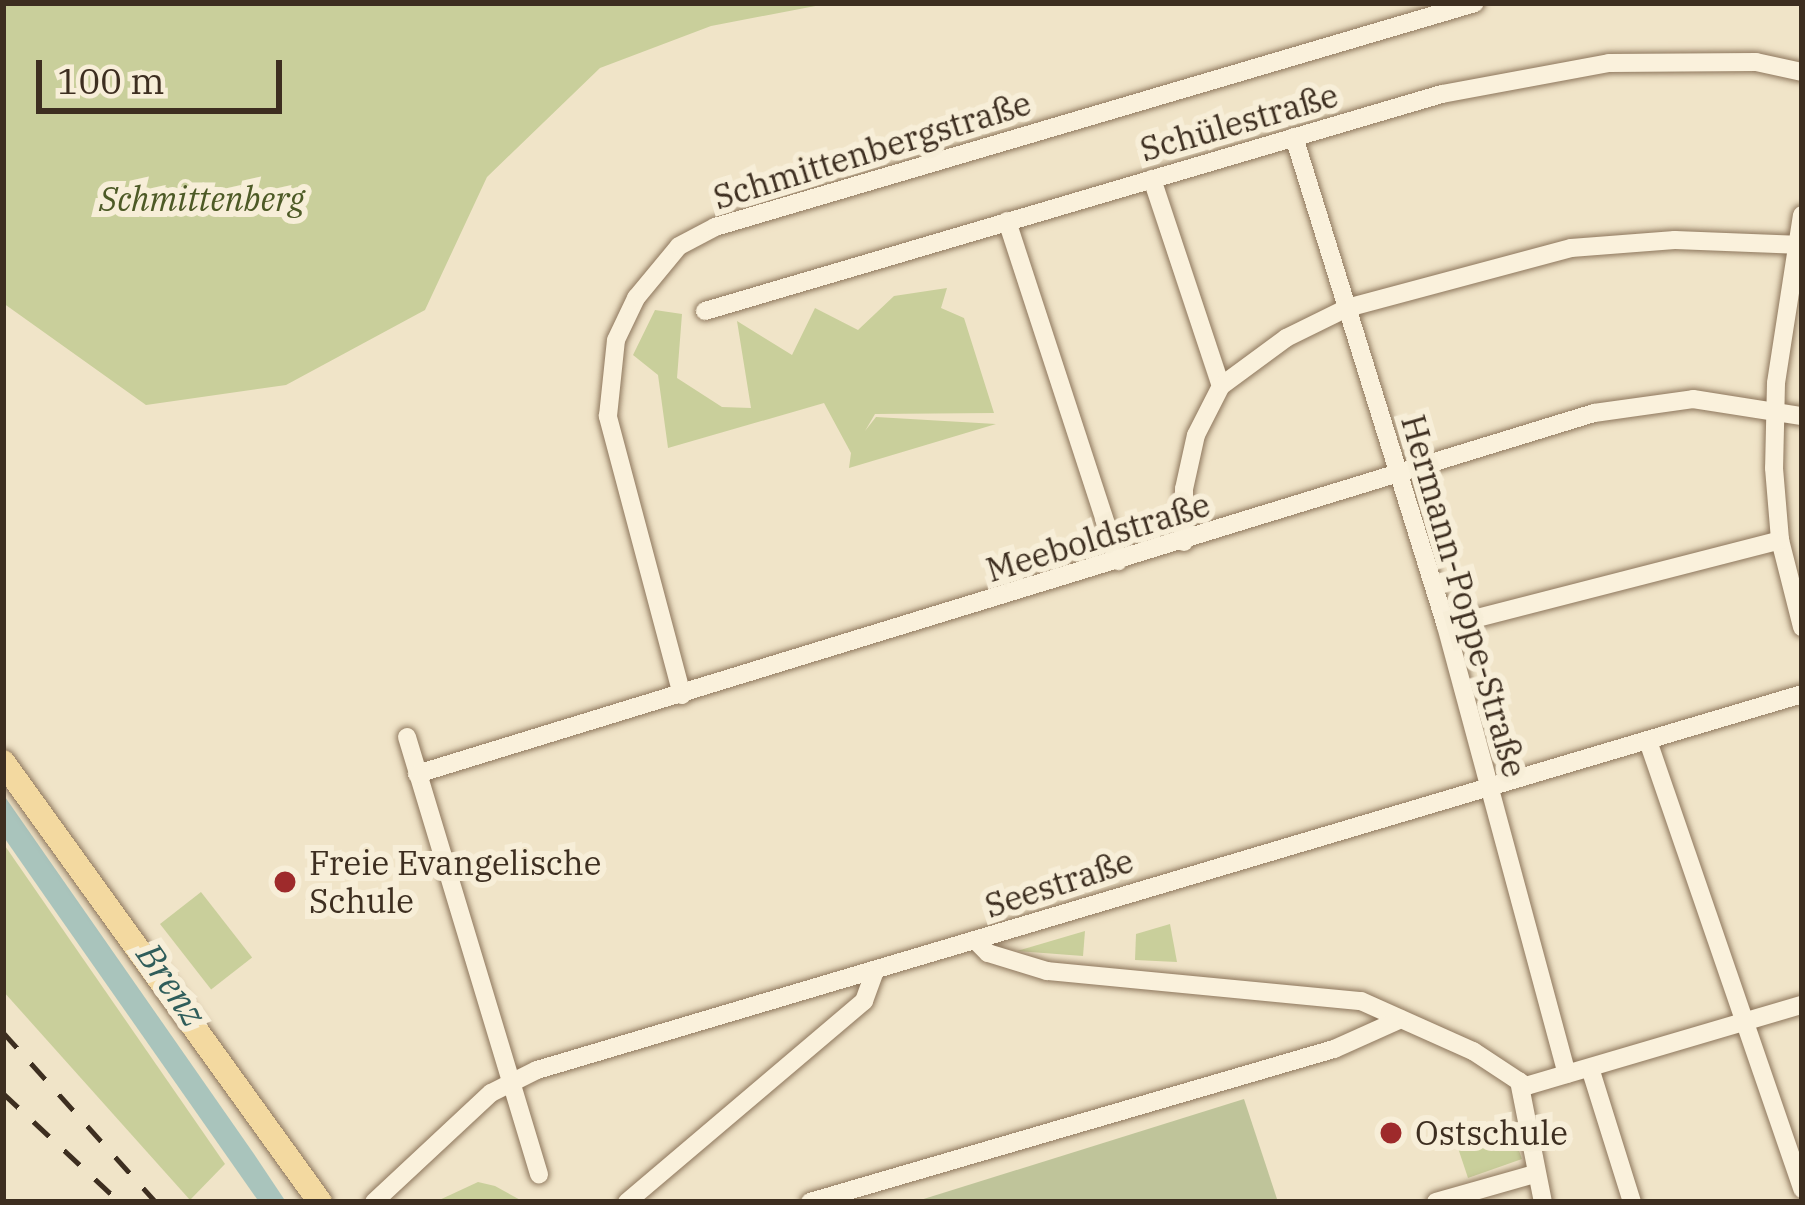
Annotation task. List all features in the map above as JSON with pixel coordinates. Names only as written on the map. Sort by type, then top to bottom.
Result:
[{"type":"main road","points":[[3,762],[320,1202]]},
{"type":"street","name":"Schmittenbergstraße","points":[[682,695],[608,416],[616,340],[636,298],[679,246],[715,226],[1475,3]]},
{"type":"street","name":"Schülestraße","points":[[705,311],[1442,94],[1610,64],[1756,62],[1802,73]]},
{"type":"street","name":"Hermann-Poppe-Straße","points":[[1294,137],[1446,626],[1567,1074]]},
{"type":"street","points":[[1152,179],[1221,386]]},
{"type":"street","points":[[1802,215],[1775,408],[1780,541],[1802,627]]},
{"type":"street","points":[[1007,221],[1118,561]]},
{"type":"street","points":[[1184,542],[1184,489],[1196,435],[1221,386],[1286,338],[1347,308],[1571,248],[1799,244]]},
{"type":"street","name":"Meeboldstraße","points":[[417,774],[1594,413],[1693,399],[1775,408],[1802,416]]},
{"type":"street","points":[[1446,626],[1780,541]]},
{"type":"street","name":"Seestraße","points":[[374,1202],[509,1082],[1802,694]]},
{"type":"street","points":[[407,736],[539,1175]]},
{"type":"street","points":[[1648,741],[1741,1025],[1802,1189]]},
{"type":"street","points":[[976,940],[988,953],[1047,970],[1300,990],[1401,1019],[1526,1086],[1802,1005]]},
{"type":"street","points":[[627,1202],[864,1000],[874,973]]},
{"type":"street","points":[[810,1202],[1334,1049],[1401,1019]]},
{"type":"street","points":[[1590,1068],[1632,1202]]},
{"type":"street","points":[[1519,1081],[1543,1202]]},
{"type":"street","points":[[1436,1202],[1534,1174]]},
{"type":"green space","name":"Schmittenberg","points":[[3,3],[831,3],[711,26],[600,68],[487,177],[425,310],[286,385],[146,405],[3,303]]},
{"type":"green space","points":[[947,288],[941,308],[964,318],[994,413],[875,414],[865,431],[876,417],[996,424],[849,468],[851,453],[824,403],[668,448],[658,375],[633,355],[655,310],[682,314],[677,378],[722,407],[751,408],[737,321],[792,355],[815,308],[858,330],[894,296]]},
{"type":"green space","points":[[3,843],[225,1164],[190,1200],[3,991]]},
{"type":"green space","points":[[201,892],[252,957],[211,989],[160,924]]},
{"type":"green space","points":[[1170,924],[1177,962],[1135,960],[1136,934]]},
{"type":"green space","points":[[1085,931],[1083,956],[1017,951]]},
{"type":"green space","points":[[1244,1099],[1278,1202],[914,1202]]},
{"type":"green space","points":[[1512,1131],[1522,1159],[1468,1178],[1456,1142]]},
{"type":"green space","points":[[478,1182],[495,1186],[524,1202],[435,1202]]},
{"type":"water","points":[[3,794],[286,1202],[259,1202],[3,836]]},
{"type":"railway","points":[[3,1032],[156,1202]]},
{"type":"railway","points":[[3,1093],[120,1202]]},
{"type":"place","name":"Freie Evangelische Schule","points":[[285,882]]},
{"type":"place","name":"Ostschule","points":[[1391,1133]]},
{"type":"water label","name":"Brenz","points":[[172,984]]}]
